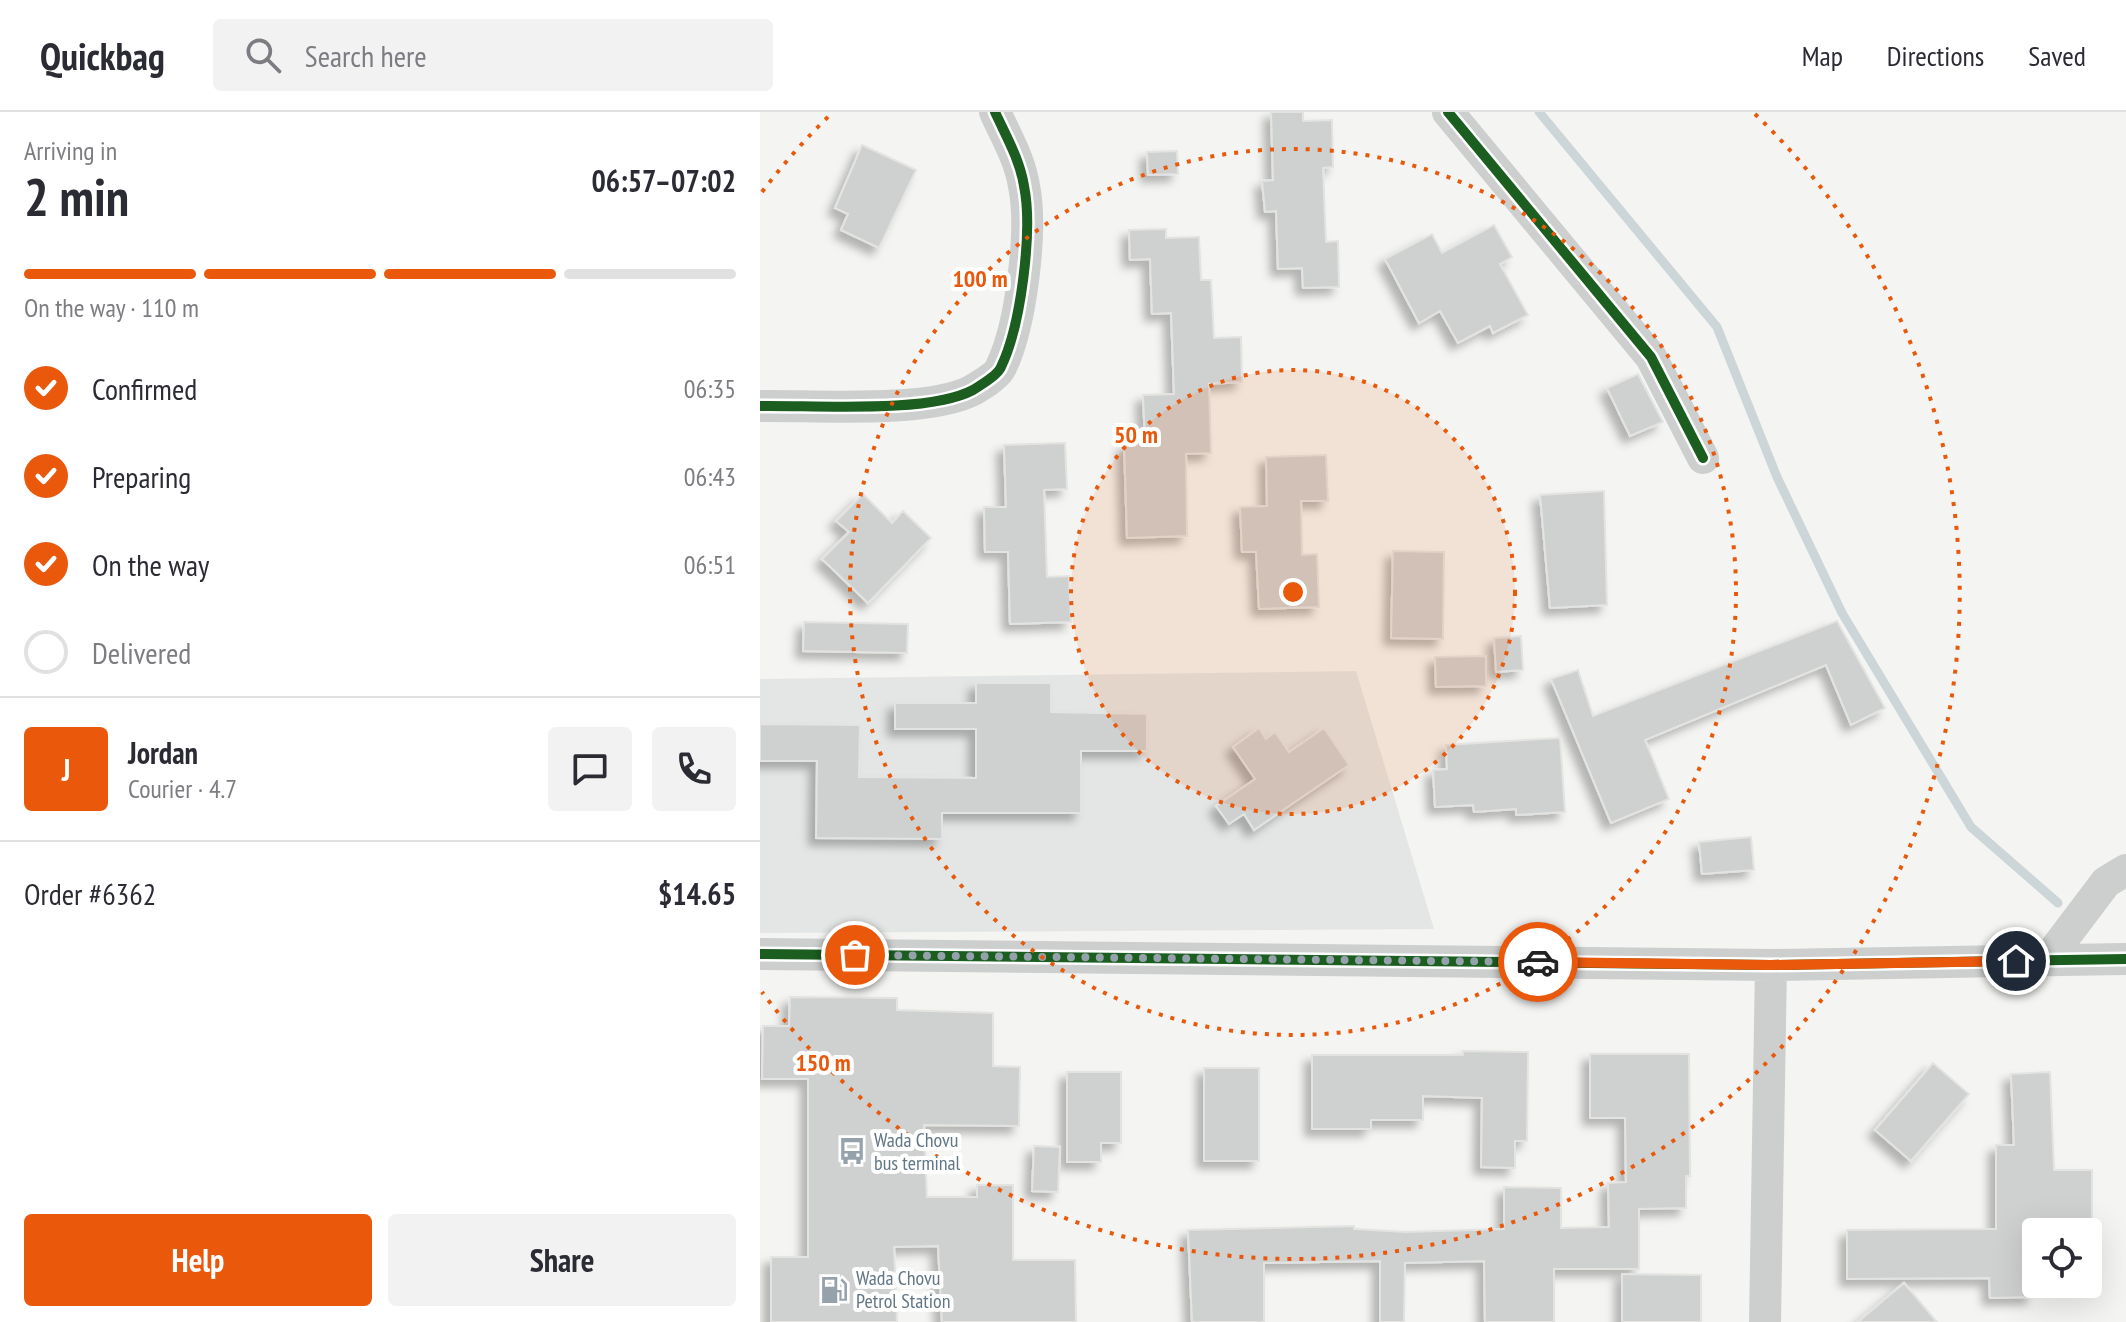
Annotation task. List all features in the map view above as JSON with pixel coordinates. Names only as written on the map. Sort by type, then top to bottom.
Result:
[{"type":"street","points":[[760,406],[935,402],[972,391],[1001,370],[1018,308],[1026,256],[1026,191],[1021,170],[995,112]]},
{"type":"street","points":[[1448,112],[1651,357],[1703,458]]},
{"type":"street","points":[[2047,960],[2106,882],[2126,870]]},
{"type":"street","points":[[760,954],[1771,965],[2126,959]]},
{"type":"street","points":[[1765,1322],[1771,965]]},
{"type":"shaded area","points":[[1356,671],[1434,929],[760,933],[760,679]]},
{"type":"building","points":[[1271,112],[1303,112],[1303,121],[1332,120],[1333,167],[1323,168],[1326,242],[1338,241],[1339,287],[1303,288],[1302,268],[1278,269],[1276,211],[1265,212],[1262,181],[1273,180]]},
{"type":"building","points":[[862,145],[916,170],[879,248],[841,230],[848,214],[835,208]]},
{"type":"building","points":[[1177,151],[1178,174],[1148,175],[1147,152]]},
{"type":"building","points":[[1494,225],[1512,257],[1500,264],[1528,315],[1493,333],[1490,326],[1458,343],[1440,311],[1419,323],[1385,259],[1432,234],[1442,253]]},
{"type":"building","points":[[1166,229],[1166,238],[1199,237],[1201,280],[1211,280],[1214,338],[1241,337],[1242,382],[1209,384],[1211,453],[1186,454],[1187,536],[1127,538],[1124,444],[1145,443],[1143,395],[1174,394],[1171,313],[1152,314],[1150,259],[1130,260],[1129,230]]},
{"type":"building","points":[[1638,374],[1663,422],[1630,436],[1607,388]]},
{"type":"building","points":[[1065,443],[1067,489],[1044,490],[1047,577],[1069,576],[1071,622],[1010,624],[1008,552],[985,552],[984,507],[1006,507],[1004,445]]},
{"type":"building","points":[[1326,455],[1328,501],[1301,501],[1302,555],[1317,554],[1319,607],[1259,609],[1256,552],[1242,552],[1240,507],[1267,506],[1266,457]]},
{"type":"building","points":[[1604,491],[1607,605],[1550,608],[1540,495]]},
{"type":"building","points":[[863,494],[892,523],[903,511],[931,538],[868,603],[822,559],[849,532],[836,521]]},
{"type":"building","points":[[1393,551],[1444,552],[1443,639],[1391,638]]},
{"type":"building","points":[[1837,621],[1885,708],[1851,725],[1826,665],[1645,740],[1669,799],[1611,823],[1551,679],[1578,670],[1593,716]]},
{"type":"building","points":[[804,622],[908,624],[907,653],[803,651]]},
{"type":"building","points":[[1521,636],[1523,670],[1496,672],[1494,638]]},
{"type":"building","points":[[1486,656],[1486,686],[1436,687],[1435,657]]},
{"type":"building","points":[[976,683],[1051,683],[1051,712],[1147,714],[1147,751],[1081,751],[1081,813],[942,813],[942,839],[816,838],[817,761],[760,761],[760,724],[860,725],[859,777],[976,778],[976,729],[895,729],[895,703],[976,703]]},
{"type":"building","points":[[1259,728],[1266,739],[1275,732],[1289,752],[1324,728],[1349,765],[1254,830],[1244,814],[1229,824],[1216,806],[1255,779],[1233,747]]},
{"type":"building","points":[[1560,738],[1565,812],[1516,815],[1516,809],[1474,812],[1473,805],[1435,807],[1433,770],[1447,769],[1446,745]]},
{"type":"building","points":[[1751,837],[1754,870],[1702,874],[1699,842]]},
{"type":"building","points":[[790,997],[897,998],[897,1010],[993,1013],[993,1066],[1020,1067],[1019,1126],[924,1125],[927,1197],[977,1197],[977,1185],[1013,1185],[1013,1260],[1075,1260],[1076,1322],[942,1322],[938,1246],[894,1247],[897,1322],[771,1322],[771,1257],[808,1257],[808,1079],[762,1079],[763,1026],[789,1026]]},
{"type":"building","points":[[1463,1051],[1528,1052],[1527,1141],[1515,1141],[1515,1168],[1481,1167],[1482,1098],[1423,1096],[1423,1120],[1371,1120],[1371,1129],[1312,1129],[1312,1055],[1463,1055]]},
{"type":"building","points":[[1590,1054],[1689,1054],[1690,1176],[1686,1176],[1686,1208],[1639,1209],[1639,1269],[1554,1269],[1554,1322],[1485,1322],[1484,1261],[1405,1263],[1404,1322],[1380,1322],[1380,1261],[1264,1263],[1264,1322],[1192,1322],[1188,1230],[1354,1226],[1354,1229],[1406,1232],[1504,1229],[1504,1187],[1561,1188],[1561,1228],[1609,1227],[1608,1183],[1626,1182],[1625,1118],[1590,1118]]},
{"type":"building","points":[[1933,1063],[1969,1094],[1911,1161],[1875,1130]]},
{"type":"building","points":[[1204,1068],[1259,1068],[1259,1161],[1204,1161]]},
{"type":"building","points":[[1067,1072],[1121,1072],[1121,1143],[1101,1143],[1101,1162],[1067,1162]]},
{"type":"building","points":[[2050,1072],[2054,1170],[2092,1170],[2092,1218],[2022,1218],[2022,1297],[1990,1298],[1989,1278],[1847,1279],[1847,1230],[1996,1229],[1996,1145],[2014,1145],[2011,1074]]},
{"type":"building","points":[[1034,1146],[1060,1147],[1058,1192],[1032,1191]]},
{"type":"building","points":[[1622,1274],[1701,1275],[1701,1322],[1622,1322]]},
{"type":"building","points":[[1904,1283],[1937,1322],[1858,1322]]},
{"type":"waterway","points":[[1539,112],[1717,327],[1777,477],[1842,613],[1971,827],[2058,903]]},
{"type":"cycle path","points":[[760,406],[870,407],[928,402],[953,398],[973,390],[999,370],[1008,349],[1019,303],[1027,227],[1022,176],[995,112]]},
{"type":"cycle path","points":[[1448,112],[1651,357],[1703,458]]},
{"type":"cycle path","points":[[760,954],[1771,965],[2126,959]]},
{"type":"way so far","points":[[855,955],[1538,962]]},
{"type":"place","name":"Wada Chovu bus terminal","points":[[852,1151]]},
{"type":"place","name":"Wada Chovu Petrol Station","points":[[834,1290]]},
{"type":"route","points":[[1538,962],[1771,965],[2016,961]]}]
